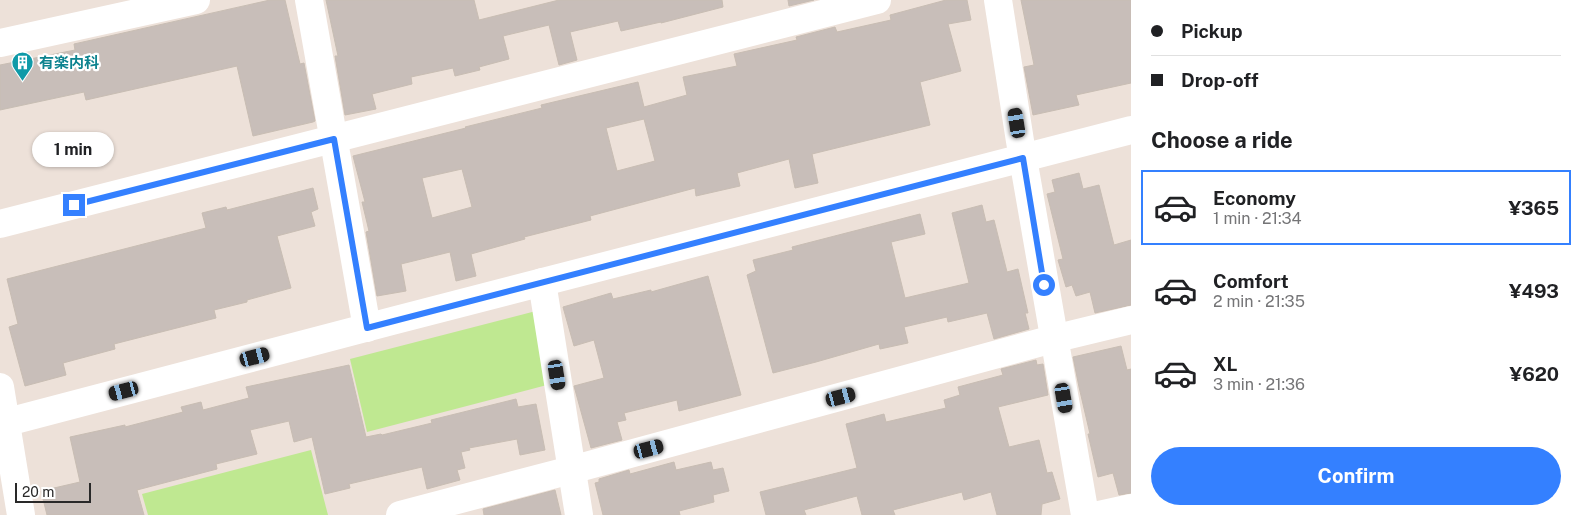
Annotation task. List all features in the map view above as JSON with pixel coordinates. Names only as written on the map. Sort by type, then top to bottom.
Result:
[{"type":"street","points":[[0,43],[196,0]]},
{"type":"street","points":[[309,0],[367,328]]},
{"type":"street","points":[[0,224],[877,0]]},
{"type":"street","points":[[998,0],[1023,158],[1085,515]]},
{"type":"street","points":[[3,423],[1131,130]]},
{"type":"street","points":[[542,282],[579,515]]},
{"type":"street","points":[[400,515],[1131,320]]},
{"type":"street","points":[[0,387],[3,423],[21,515]]},
{"type":"street","points":[[1099,515],[1131,508]]},
{"type":"green space","points":[[536,311],[547,385],[367,432],[350,359]]},
{"type":"green space","points":[[311,450],[328,515],[148,515],[142,494]]},
{"type":"building","points":[[270,0],[285,0],[300,64],[304,63],[315,121],[313,122],[253,136],[237,66],[86,100],[84,92],[0,110],[0,65],[75,50],[74,44]]},
{"type":"building","points":[[326,0],[474,0],[479,20],[559,0],[722,0],[723,7],[621,31],[618,21],[570,32],[577,60],[559,65],[549,25],[503,36],[509,59],[479,67],[480,70],[455,76],[453,68],[411,77],[412,84],[372,94],[376,109],[345,115],[335,56],[338,56]]},
{"type":"building","points":[[788,0],[814,0],[789,6]]},
{"type":"building","points":[[946,0],[967,0],[971,20],[948,24],[961,71],[920,82],[930,125],[812,154],[818,183],[795,188],[789,159],[737,173],[740,186],[696,196],[695,188],[590,216],[591,220],[524,237],[525,239],[471,254],[476,276],[456,281],[450,252],[401,264],[406,291],[377,296],[366,232],[369,231],[362,202],[365,202],[353,156],[542,108],[541,105],[638,82],[644,107],[687,95],[683,77],[737,66],[734,54],[797,40],[796,37],[835,27],[837,32],[891,20],[890,15]],"holes":[[[644,119],[655,161],[617,171],[606,128]],[[462,169],[472,207],[432,218],[422,178]]]},
{"type":"building","points":[[1021,0],[1131,0],[1131,83],[1076,95],[1079,105],[1033,115],[1024,67],[1034,65]]},
{"type":"building","points":[[1079,173],[1083,189],[1099,185],[1114,245],[1131,240],[1131,305],[1095,313],[1090,292],[1076,296],[1072,285],[1066,287],[1058,260],[1063,259],[1047,194],[1055,192],[1052,180]]},
{"type":"building","points":[[313,188],[318,209],[311,212],[315,226],[277,236],[291,288],[214,310],[216,318],[114,344],[115,349],[63,363],[66,375],[25,386],[9,327],[18,324],[7,279],[206,228],[202,213],[226,207],[227,210]]},
{"type":"building","points":[[982,205],[986,222],[994,220],[1007,272],[1018,269],[1028,313],[1025,313],[1029,329],[994,339],[987,313],[948,322],[947,317],[904,327],[908,343],[880,349],[879,344],[773,373],[747,275],[756,271],[753,260],[793,250],[792,247],[920,214],[925,234],[891,242],[905,298],[969,283],[952,213]]},
{"type":"building","points":[[708,276],[741,395],[679,411],[677,400],[624,413],[626,420],[617,422],[622,440],[591,448],[574,386],[604,378],[594,340],[574,346],[563,307],[611,293],[613,299],[651,290],[651,292]]},
{"type":"building","points":[[1121,346],[1127,370],[1131,369],[1131,493],[1119,495],[1113,473],[1098,477],[1073,357]]},
{"type":"building","points":[[1036,360],[1037,365],[1043,364],[1048,395],[998,407],[1009,447],[1039,440],[1047,473],[1052,472],[1060,499],[1042,504],[1041,515],[997,515],[991,492],[964,500],[962,492],[893,510],[895,515],[862,515],[857,496],[804,510],[806,515],[766,515],[760,492],[857,468],[846,424],[884,414],[886,422],[946,408],[944,400],[960,395],[958,387],[1003,375],[1001,369]]},
{"type":"building","points":[[349,365],[366,437],[432,423],[431,420],[516,399],[518,407],[536,404],[545,450],[520,455],[517,439],[469,448],[470,450],[461,452],[465,468],[457,470],[460,480],[427,489],[422,467],[349,484],[350,488],[325,494],[312,437],[294,442],[289,421],[250,430],[257,454],[216,464],[217,469],[137,490],[144,515],[47,515],[41,491],[80,482],[70,437],[125,425],[125,427],[183,412],[181,407],[201,402],[203,410],[249,398],[246,387]]},
{"type":"building","points":[[674,462],[676,470],[711,462],[713,470],[723,468],[729,491],[713,495],[714,502],[679,511],[680,515],[603,515],[595,483],[599,482],[599,479],[629,470],[630,474]]},
{"type":"building","points":[[555,490],[561,515],[484,515],[483,509]]},
{"type":"place","name":"有楽内科","points":[[23,82]]},
{"type":"route","points":[[74,205],[334,139],[367,328],[1023,158],[1044,285]]}]
